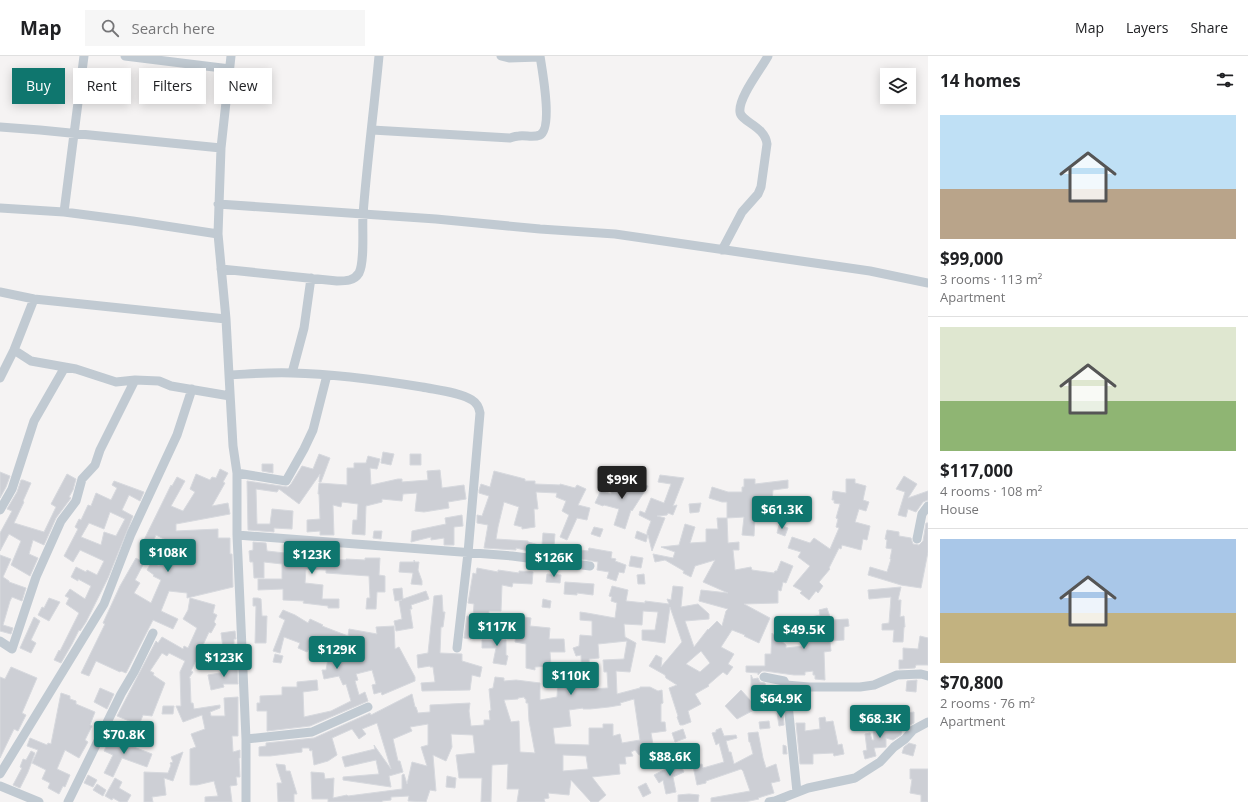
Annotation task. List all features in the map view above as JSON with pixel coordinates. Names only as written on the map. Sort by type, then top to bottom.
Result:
[{"type":"street","points":[[64,212],[84,56]]},
{"type":"street","points":[[125,56],[222,68]]},
{"type":"street","points":[[230,68],[231,56]]},
{"type":"street","points":[[221,269],[337,281],[346,281],[354,278],[359,272],[378,56]]},
{"type":"street","points":[[372,130],[510,138],[518,136],[536,136],[541,134],[545,129],[546,114],[544,81],[540,57],[509,58],[501,56]]},
{"type":"street","points":[[722,250],[742,212],[758,194],[761,187],[767,139],[759,129],[741,116],[740,112],[746,92],[768,56]]},
{"type":"street","points":[[226,104],[221,148],[218,234],[226,319],[230,396],[237,473],[237,535],[246,739],[246,802]]},
{"type":"street","points":[[0,127],[221,148]]},
{"type":"street","points":[[218,204],[436,219],[540,229],[615,234],[870,271],[928,283]]},
{"type":"street","points":[[0,208],[64,212],[218,234]]},
{"type":"street","points":[[292,373],[304,328],[310,278]]},
{"type":"street","points":[[0,292],[34,299],[226,319]]},
{"type":"street","points":[[0,378],[14,350],[34,299]]},
{"type":"street","points":[[14,350],[31,361],[76,369],[116,382],[134,380],[158,382],[171,386],[230,396]]},
{"type":"street","points":[[0,510],[12,489],[34,421],[65,367]]},
{"type":"street","points":[[229,375],[292,373],[381,381],[464,396],[472,400],[479,407],[480,412],[468,553],[457,648]]},
{"type":"street","points":[[237,473],[286,481],[313,430],[327,375]]},
{"type":"street","points":[[0,641],[12,649],[36,578],[61,521],[76,500],[82,479],[95,465],[100,450],[134,380]]},
{"type":"street","points":[[0,774],[104,604],[131,534],[177,435],[192,389]]},
{"type":"street","points":[[917,539],[922,514],[928,506]]},
{"type":"street","points":[[237,535],[525,557],[590,566]]},
{"type":"street","points":[[68,802],[153,632]]},
{"type":"street","points":[[786,685],[817,687],[860,686],[874,685],[897,675],[921,674],[928,676]]},
{"type":"street","points":[[764,676],[784,681],[786,685],[797,792]]},
{"type":"street","points":[[246,739],[312,732],[368,707]]},
{"type":"street","points":[[769,802],[808,788],[860,776],[880,762],[894,747],[905,739],[912,730],[928,722]]},
{"type":"street","points":[[0,786],[39,802]]},
{"type":"building","points":[[383,452],[394,454],[391,465],[381,463]]},
{"type":"building","points":[[319,454],[330,458],[321,482],[319,482],[320,474],[299,504],[279,489],[277,492],[256,489],[257,524],[270,524],[272,509],[293,511],[292,529],[274,528],[274,532],[248,530],[247,481],[288,487],[302,466],[313,469]]},
{"type":"building","points":[[410,454],[421,454],[421,465],[410,465]]},
{"type":"building","points":[[368,456],[380,459],[377,469],[370,468],[371,485],[398,479],[402,479],[402,482],[428,480],[427,471],[440,470],[442,488],[464,485],[466,499],[448,502],[449,508],[424,512],[415,511],[417,493],[403,494],[402,501],[382,499],[382,502],[366,506],[365,535],[352,534],[353,520],[357,520],[358,504],[342,502],[341,507],[333,505],[334,535],[320,535],[320,531],[307,532],[307,520],[320,519],[318,494],[319,483],[347,485],[347,468],[354,468],[354,463],[366,463]]},
{"type":"building","points":[[262,464],[273,464],[273,473],[262,471]]},
{"type":"building","points":[[220,469],[228,473],[223,482],[225,483],[212,506],[228,503],[230,514],[176,524],[176,531],[218,529],[218,538],[230,538],[233,587],[187,598],[187,593],[169,591],[161,611],[178,619],[173,629],[153,620],[126,673],[120,672],[96,661],[89,676],[81,673],[105,624],[103,623],[120,586],[136,558],[144,563],[135,580],[140,583],[134,593],[151,603],[161,580],[153,576],[154,575],[147,570],[152,561],[159,566],[168,541],[156,535],[149,550],[141,546],[171,485],[172,486],[177,477],[185,481],[171,506],[183,511],[195,492],[190,489],[196,474],[210,480],[212,477],[216,478]]},
{"type":"building","points":[[494,471],[525,479],[525,481],[535,481],[535,484],[560,484],[575,488],[577,485],[586,489],[578,505],[590,508],[587,520],[577,518],[567,540],[560,537],[569,515],[562,511],[566,501],[556,497],[557,493],[536,492],[538,509],[534,509],[535,527],[522,529],[522,527],[514,525],[519,507],[504,502],[496,539],[528,541],[539,545],[537,553],[516,548],[516,550],[484,548],[488,525],[477,523],[477,515],[482,516],[489,496],[479,493],[479,490],[481,484],[490,487]]},
{"type":"building","points":[[0,472],[10,476],[0,498]]},
{"type":"building","points":[[67,474],[76,479],[69,497],[71,498],[56,518],[44,545],[33,540],[29,554],[38,558],[30,576],[11,565],[21,541],[9,534],[0,551],[0,533],[12,511],[7,509],[17,492],[21,480],[31,483],[14,523],[44,532],[56,507],[51,504]]},
{"type":"building","points":[[660,475],[684,478],[673,506],[677,505],[673,515],[668,513],[667,515],[657,516],[665,518],[652,551],[648,535],[646,542],[635,538],[637,531],[647,535],[651,521],[639,515],[640,511],[645,513],[651,498],[664,503],[671,484],[658,482]]},
{"type":"building","points":[[904,476],[917,484],[908,498],[928,491],[928,500],[923,502],[916,512],[908,509],[906,517],[898,515],[905,492],[896,489]]},
{"type":"building","points":[[744,479],[755,479],[755,484],[788,480],[788,488],[773,490],[772,501],[770,501],[770,517],[755,518],[754,536],[742,535],[744,517],[727,518],[727,502],[709,498],[712,487],[728,492],[742,492],[742,487],[744,487]]},
{"type":"building","points":[[846,479],[855,479],[855,483],[866,486],[863,500],[869,502],[866,511],[859,509],[855,522],[870,526],[867,540],[863,539],[861,550],[842,545],[841,549],[839,548],[829,568],[830,569],[819,582],[823,586],[818,593],[816,591],[809,600],[800,593],[802,591],[793,586],[810,566],[798,557],[801,552],[788,548],[792,537],[810,543],[814,538],[830,549],[839,528],[836,527],[838,519],[836,518],[840,504],[834,503],[834,500],[832,500],[833,491],[846,493]]},
{"type":"building","points":[[114,481],[144,492],[140,501],[129,495],[122,510],[133,516],[108,578],[86,622],[80,631],[79,630],[61,663],[54,660],[79,613],[66,604],[69,598],[65,596],[70,589],[85,599],[91,586],[71,577],[76,567],[97,575],[104,561],[80,550],[73,562],[64,556],[78,529],[75,527],[79,519],[81,520],[88,505],[91,506],[96,493],[111,500],[117,488],[112,485]],"holes":[[[110,512],[125,519],[116,536],[104,532],[101,545],[81,537],[89,523],[104,529]]]},
{"type":"building","points":[[629,483],[648,486],[632,511],[631,510],[625,529],[614,525],[619,509],[595,503],[601,490],[611,494],[611,484]]},
{"type":"building","points":[[701,503],[699,512],[690,513],[689,504]]},
{"type":"building","points":[[462,515],[463,526],[454,527],[454,545],[444,545],[444,538],[431,540],[431,537],[411,542],[412,531],[446,524],[445,518]]},
{"type":"building","points":[[717,518],[727,518],[728,543],[739,542],[739,550],[733,550],[735,570],[751,567],[752,570],[774,573],[777,571],[781,561],[793,566],[786,583],[783,582],[781,591],[778,590],[778,603],[744,604],[770,618],[759,643],[732,630],[721,647],[734,654],[728,664],[733,667],[727,675],[723,672],[708,685],[709,686],[695,694],[701,704],[688,711],[691,722],[683,725],[680,725],[669,688],[677,685],[666,678],[665,675],[649,666],[656,655],[662,658],[661,667],[682,642],[670,607],[665,643],[642,640],[642,630],[655,630],[658,612],[643,611],[642,625],[624,624],[625,637],[636,643],[630,672],[616,671],[617,694],[640,687],[650,687],[658,691],[662,690],[663,703],[661,704],[661,722],[665,722],[666,731],[651,733],[654,750],[645,752],[646,754],[639,755],[635,750],[631,752],[633,756],[625,757],[626,764],[619,764],[620,774],[592,777],[606,795],[598,802],[591,802],[571,780],[569,795],[548,793],[549,798],[544,799],[545,802],[517,802],[519,789],[507,789],[508,764],[492,765],[491,802],[481,802],[482,778],[459,778],[456,755],[475,753],[473,735],[451,734],[452,747],[446,761],[433,755],[436,791],[430,790],[426,802],[408,801],[409,796],[391,797],[391,800],[382,802],[328,802],[328,799],[312,799],[311,772],[324,773],[325,779],[334,778],[333,798],[402,789],[402,775],[404,774],[407,784],[412,762],[427,766],[421,747],[428,745],[428,724],[410,727],[412,731],[393,739],[398,761],[400,761],[403,772],[389,776],[391,787],[343,780],[343,777],[379,774],[376,760],[345,767],[342,757],[375,749],[374,745],[391,769],[377,723],[362,729],[366,734],[359,739],[352,729],[332,738],[337,755],[328,761],[314,765],[312,750],[310,751],[309,748],[302,748],[302,752],[259,756],[259,747],[266,746],[266,743],[314,738],[370,713],[371,715],[412,694],[418,713],[430,712],[430,705],[470,703],[469,711],[471,726],[484,725],[484,720],[490,720],[489,711],[491,710],[489,689],[493,688],[495,677],[504,678],[504,681],[516,680],[540,683],[540,700],[557,697],[558,679],[582,681],[581,655],[576,656],[573,648],[579,646],[580,635],[592,636],[592,621],[580,620],[580,612],[615,618],[617,603],[611,601],[612,597],[609,596],[612,586],[628,590],[626,601],[645,603],[645,601],[669,604],[667,599],[671,600],[673,586],[683,587],[681,607],[698,604],[709,614],[709,619],[685,621],[694,647],[708,629],[717,621],[722,626],[726,611],[728,609],[699,601],[701,590],[728,593],[703,582],[715,560],[695,566],[691,577],[665,560],[655,562],[653,554],[673,558],[675,552],[661,547],[679,545],[685,524],[695,527],[690,543],[706,542],[706,529],[718,529]],"holes":[[[627,641],[624,659],[603,660],[604,672],[607,672],[608,688],[590,689],[589,659],[599,658],[598,644]],[[701,651],[710,663],[700,672],[686,664]],[[524,697],[526,699],[526,703],[528,703],[529,721],[535,753],[520,752],[519,721],[511,722],[504,700]],[[634,699],[640,740],[622,743],[620,734],[613,736],[613,724],[603,724],[603,728],[589,728],[589,745],[555,744],[553,728],[571,726],[569,710],[609,707],[621,705],[620,703]],[[563,755],[586,756],[588,769],[563,771]]]},
{"type":"building","points":[[926,523],[928,523],[928,552],[921,588],[901,585],[868,575],[870,567],[887,572],[892,549],[886,548],[887,540],[885,539],[887,530],[899,532],[899,536],[911,538],[913,544],[919,545],[923,541]]},
{"type":"building","points":[[779,525],[788,528],[785,536],[777,533]]},
{"type":"building","points":[[594,527],[603,529],[600,537],[591,534]]},
{"type":"building","points":[[374,531],[382,531],[381,539],[373,538]]},
{"type":"building","points":[[543,533],[555,534],[554,546],[542,545]]},
{"type":"building","points":[[253,542],[266,543],[267,551],[285,553],[285,546],[294,546],[293,556],[346,560],[380,558],[379,575],[385,576],[385,592],[377,592],[376,609],[366,609],[367,598],[370,598],[369,576],[326,573],[326,570],[306,569],[305,583],[323,585],[322,599],[339,599],[339,608],[328,608],[328,606],[303,603],[304,601],[283,600],[283,589],[258,590],[258,579],[282,579],[282,564],[264,562],[264,578],[254,578],[253,562],[250,562],[249,551],[253,550]]},
{"type":"building","points":[[589,548],[612,552],[611,558],[616,559],[615,561],[626,565],[624,573],[619,572],[616,581],[607,578],[609,572],[597,570],[598,562],[570,557],[572,549],[588,551]]},
{"type":"building","points":[[0,555],[11,559],[3,577],[9,582],[26,588],[22,601],[12,597],[10,601],[3,625],[13,628],[11,634],[0,631]]},
{"type":"building","points":[[631,556],[643,558],[641,568],[629,566]]},
{"type":"building","points":[[414,560],[415,562],[419,562],[418,570],[422,585],[411,584],[413,573],[399,572],[400,562],[414,562]]},
{"type":"building","points":[[477,568],[498,572],[498,570],[519,573],[519,571],[533,572],[532,584],[513,583],[512,587],[502,585],[501,611],[489,611],[488,625],[474,624],[471,639],[464,638],[467,616],[473,617],[474,604],[468,603],[473,573],[476,574]]},
{"type":"building","points":[[547,574],[561,575],[560,583],[546,582]]},
{"type":"building","points":[[644,574],[645,584],[638,584],[637,575]]},
{"type":"building","points":[[565,582],[594,584],[593,595],[577,593],[577,595],[564,594]]},
{"type":"building","points":[[901,587],[898,600],[901,600],[900,617],[904,616],[905,627],[903,642],[893,642],[894,630],[882,630],[882,624],[889,623],[891,597],[869,599],[868,590]]},
{"type":"building","points":[[402,588],[403,599],[426,591],[429,599],[411,605],[412,609],[410,609],[413,628],[396,631],[394,621],[402,619],[399,601],[402,600],[395,601],[393,589]]},
{"type":"building","points":[[442,595],[443,612],[445,612],[443,627],[441,627],[440,653],[462,654],[462,661],[482,667],[480,677],[472,675],[470,690],[422,691],[421,683],[435,682],[433,667],[418,668],[417,655],[428,653],[434,596]]},
{"type":"building","points":[[49,598],[60,602],[49,621],[38,615],[42,607],[44,608]]},
{"type":"building","points":[[190,598],[215,605],[213,613],[217,615],[214,622],[216,624],[211,633],[209,632],[191,671],[193,672],[189,678],[191,703],[193,703],[194,709],[220,705],[220,708],[210,712],[211,716],[225,716],[224,698],[238,697],[238,736],[232,736],[233,752],[240,750],[240,777],[236,777],[237,785],[230,786],[232,802],[205,802],[205,797],[218,796],[214,781],[190,785],[190,749],[196,747],[191,734],[205,729],[202,715],[183,722],[176,706],[181,706],[180,672],[185,661],[169,653],[167,656],[162,653],[150,671],[154,673],[153,675],[165,683],[152,716],[143,715],[139,725],[117,716],[156,641],[158,643],[162,637],[183,649],[184,646],[188,648],[197,628],[183,619],[188,610]]},
{"type":"building","points":[[253,598],[261,599],[262,616],[267,616],[266,643],[255,643],[256,606],[253,606]]},
{"type":"building","points":[[543,599],[551,601],[550,608],[542,607]]},
{"type":"building","points":[[827,608],[831,620],[848,619],[849,626],[844,627],[844,640],[830,641],[831,651],[824,652],[825,680],[815,679],[813,671],[805,672],[805,675],[762,671],[758,675],[758,673],[746,672],[746,666],[765,666],[765,654],[771,654],[772,633],[786,645],[786,648],[803,646],[803,643],[820,640],[819,626],[812,626],[811,617],[820,615],[819,610]]},
{"type":"building","points":[[283,610],[308,623],[310,619],[323,625],[322,626],[348,636],[349,629],[377,634],[376,627],[394,626],[395,649],[399,647],[415,677],[415,681],[382,695],[381,692],[374,694],[372,685],[376,684],[372,670],[356,674],[358,680],[355,681],[359,695],[365,692],[368,701],[310,726],[267,731],[267,711],[257,711],[257,703],[260,703],[260,696],[282,695],[282,687],[297,687],[297,682],[317,680],[318,690],[303,692],[304,717],[331,711],[351,701],[346,684],[343,685],[339,676],[324,679],[322,670],[326,670],[331,642],[316,636],[307,652],[298,648],[300,643],[284,637],[280,653],[273,651],[285,620],[279,617]]},
{"type":"building","points":[[518,616],[531,618],[530,626],[550,628],[549,639],[564,639],[565,652],[550,652],[551,666],[535,667],[535,670],[526,668],[526,644],[515,642]]},
{"type":"building","points":[[34,617],[40,621],[31,640],[36,643],[31,653],[20,648]]},
{"type":"building","points":[[493,628],[503,629],[502,640],[506,640],[506,655],[508,656],[506,665],[493,663],[496,648],[482,648],[482,640],[493,640]]},
{"type":"building","points":[[235,631],[236,639],[234,639],[234,648],[223,648],[221,633]]},
{"type":"building","points":[[920,636],[928,638],[928,665],[916,665],[915,668],[899,669],[899,660],[903,660],[903,648],[918,649]]},
{"type":"building","points":[[275,654],[283,656],[281,663],[273,662]]},
{"type":"building","points":[[227,664],[237,664],[238,684],[223,684],[224,687],[211,690],[208,675],[226,672]]},
{"type":"building","points":[[11,667],[37,678],[22,713],[26,715],[18,731],[14,729],[0,758],[0,677],[5,679]]},
{"type":"building","points":[[751,675],[753,679],[758,678],[760,682],[765,683],[766,688],[759,688],[767,703],[737,719],[725,706],[741,690],[751,701]]},
{"type":"building","points":[[917,680],[916,692],[906,691],[907,681]]},
{"type":"building","points":[[100,688],[114,694],[107,709],[94,702]]},
{"type":"building","points":[[61,693],[70,696],[70,699],[76,701],[76,704],[95,712],[90,725],[92,726],[85,740],[88,742],[79,758],[65,750],[57,769],[70,775],[65,787],[63,786],[59,794],[48,788],[50,783],[42,779],[46,770],[32,763],[38,750],[27,746],[30,738],[47,745],[48,743],[51,744]]},
{"type":"building","points":[[163,706],[174,706],[173,714],[162,714]]},
{"type":"building","points":[[783,712],[784,725],[779,726],[777,713]]},
{"type":"building","points":[[914,712],[914,723],[906,727],[906,713]]},
{"type":"building","points":[[825,717],[826,722],[833,721],[838,745],[842,744],[844,754],[834,756],[833,753],[813,754],[813,764],[800,764],[796,723],[805,723],[805,731],[820,729],[819,718]]},
{"type":"building","points":[[769,721],[770,728],[760,729],[759,722]]},
{"type":"building","points":[[133,725],[146,730],[143,738],[128,736]]},
{"type":"building","points":[[887,726],[902,730],[901,735],[893,740],[886,738],[886,747],[874,748],[876,756],[865,759],[863,751],[867,750],[865,734],[870,733],[872,740],[874,740],[873,728]]},
{"type":"building","points":[[721,728],[724,736],[736,735],[737,738],[726,741],[734,764],[753,754],[748,733],[758,732],[766,768],[776,764],[780,781],[771,783],[774,793],[758,798],[759,799],[745,802],[711,802],[711,798],[750,791],[741,769],[697,785],[693,766],[702,764],[703,768],[724,762],[719,743],[716,745],[712,733]]},
{"type":"building","points":[[683,729],[686,738],[675,742],[672,733]]},
{"type":"building","points":[[108,737],[152,754],[147,767],[122,758],[113,777],[104,773],[113,755],[104,751],[106,747],[103,745]]},
{"type":"building","points":[[909,743],[916,745],[913,756],[902,753],[904,747]]},
{"type":"building","points":[[783,745],[786,746],[787,754],[783,754]]},
{"type":"building","points":[[31,751],[35,753],[20,788],[13,785],[22,768],[20,767],[23,759],[26,760]]},
{"type":"building","points":[[183,752],[173,781],[164,778],[166,795],[152,797],[153,802],[144,802],[144,772],[168,773],[171,765],[170,763],[173,762],[171,757]]},
{"type":"building","points":[[679,762],[684,772],[673,777],[676,792],[666,794],[663,780],[659,783],[654,775]]},
{"type":"building","points":[[276,764],[285,765],[286,771],[290,771],[297,794],[294,794],[294,802],[278,802],[277,783],[282,783]]},
{"type":"building","points":[[910,769],[928,769],[928,802],[921,802],[921,795],[910,793],[912,779],[910,779]]},
{"type":"building","points":[[88,775],[97,780],[93,787],[84,783]]},
{"type":"building","points":[[447,776],[456,778],[455,788],[446,787]]},
{"type":"building","points":[[115,778],[122,782],[119,788],[131,795],[127,802],[120,802],[113,798],[112,800],[105,796]]},
{"type":"building","points":[[646,783],[651,793],[643,797],[638,787]]},
{"type":"building","points":[[97,784],[106,790],[103,796],[93,790]]},
{"type":"building","points":[[678,795],[699,795],[698,802],[678,802]]}]
